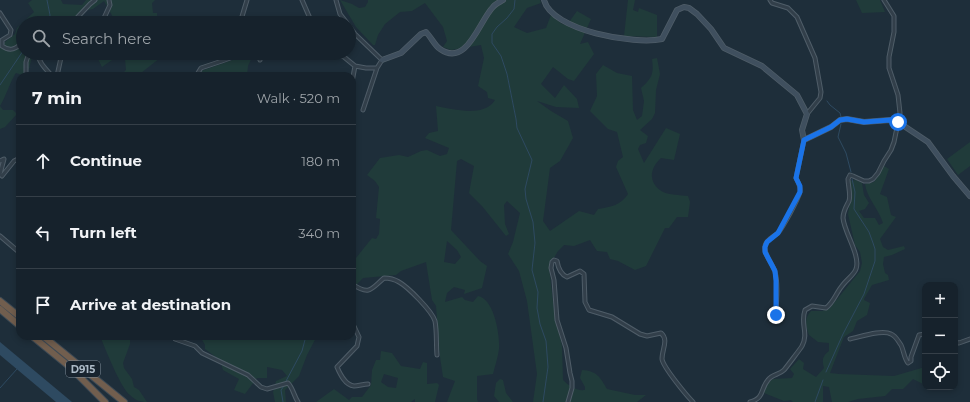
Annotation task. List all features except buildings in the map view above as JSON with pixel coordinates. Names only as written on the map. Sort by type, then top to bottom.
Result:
[{"type":"highway","points":[[0,301],[16,314]]},
{"type":"highway","points":[[0,309],[16,323]]},
{"type":"highway","name":"D915","points":[[37,340],[70,367],[106,402]]},
{"type":"highway","name":"D915","points":[[48,340],[124,402]]},
{"type":"street","points":[[79,16],[95,0]]},
{"type":"street","points":[[105,16],[110,5],[109,0]]},
{"type":"street","points":[[242,16],[247,0]]},
{"type":"street","points":[[302,0],[309,16]]},
{"type":"street","points":[[336,0],[342,16]]},
{"type":"street","points":[[363,110],[377,68],[382,60],[402,53],[421,34],[426,32],[438,48],[448,54],[460,52],[475,37],[493,7],[503,0]]},
{"type":"street","points":[[544,0],[545,6],[562,21],[611,37],[635,40],[662,39],[677,10],[684,7],[689,8],[711,29],[724,48],[762,66],[797,95],[807,114]]},
{"type":"street","points":[[770,0],[772,3],[788,8],[797,17],[814,58],[821,92],[820,98],[807,114],[802,130],[804,140],[796,178],[800,186],[800,192],[778,233],[767,242],[765,247],[765,252],[775,271],[776,315]]},
{"type":"street","points":[[750,402],[759,398],[767,381],[774,375],[785,370],[802,346],[805,337],[802,317],[805,310],[812,306],[826,308],[831,304],[841,287],[857,267],[853,245],[843,219],[844,209],[849,196],[848,179],[850,176],[853,176],[864,181],[869,181],[878,173],[894,142],[900,113],[898,95],[889,68],[889,57],[894,32],[894,16],[884,0]]},
{"type":"street","points":[[0,13],[10,30],[10,35],[2,40],[2,46],[10,50],[16,49]]},
{"type":"street","points":[[356,35],[382,60]]},
{"type":"street","points":[[26,72],[27,60]]},
{"type":"street","points":[[40,60],[48,72]]},
{"type":"street","points":[[58,72],[60,60]]},
{"type":"street","points":[[348,60],[355,66],[377,68]]},
{"type":"street","points":[[198,72],[200,68],[222,61]]},
{"type":"street","points":[[354,72],[355,66]]},
{"type":"street","points":[[804,140],[831,127],[840,120],[847,119],[864,122],[890,120],[898,122],[928,142],[970,196]]},
{"type":"street","points":[[0,161],[4,159],[0,174],[2,176],[16,160]]},
{"type":"street","points":[[0,236],[16,250]]},
{"type":"street","points":[[568,402],[572,388],[572,380],[566,348],[557,320],[554,280],[551,268],[554,260],[557,261],[564,276],[567,277],[580,271],[584,274],[585,302],[589,310],[612,317],[640,334],[647,336],[660,333],[664,336],[665,340],[662,360],[686,395],[693,402]]},
{"type":"street","points":[[356,286],[364,291],[373,290],[384,278],[391,278],[400,282],[416,296],[432,314],[435,321],[437,355]]},
{"type":"street","points":[[356,331],[359,337],[356,346],[338,367],[340,375],[354,386],[368,384]]},
{"type":"street","points":[[850,339],[867,335],[890,333],[897,338],[908,362],[911,361],[919,335],[922,334]]},
{"type":"street","points":[[958,343],[970,339]]},
{"type":"street","points":[[179,340],[195,346],[202,353],[248,375],[261,387],[267,388],[288,383],[291,386],[298,402]]},
{"type":"green space","points":[[32,0],[61,0],[63,4],[82,5],[86,0],[155,0],[152,3],[153,13],[157,13],[157,16],[112,16],[104,1],[93,9],[83,11],[78,16],[30,16],[34,12],[28,3]]},
{"type":"green space","points":[[340,0],[359,8],[365,7],[368,0],[540,0],[541,3],[527,8],[514,27],[527,33],[546,28],[551,15],[562,24],[567,25],[577,11],[591,19],[580,44],[588,42],[594,54],[574,81],[568,79],[553,67],[541,84],[555,98],[564,85],[577,99],[579,108],[556,107],[537,101],[568,121],[573,138],[560,161],[550,168],[543,221],[550,231],[579,211],[594,215],[598,209],[615,205],[622,201],[628,194],[616,167],[618,161],[623,157],[617,132],[608,129],[590,111],[597,96],[596,74],[603,65],[617,73],[632,76],[633,110],[637,120],[642,116],[644,101],[641,88],[648,81],[651,75],[653,68],[652,59],[657,58],[660,74],[656,90],[655,113],[652,119],[640,130],[648,136],[646,143],[640,145],[638,149],[644,163],[666,128],[680,134],[674,160],[661,158],[652,171],[652,176],[655,184],[663,192],[688,196],[690,202],[688,217],[677,217],[669,228],[665,228],[646,266],[635,270],[618,261],[610,259],[607,252],[597,251],[590,240],[574,246],[564,245],[558,251],[549,266],[554,311],[562,346],[563,380],[573,388],[585,390],[580,378],[582,370],[595,373],[607,389],[635,395],[646,395],[637,402],[533,402],[537,374],[527,301],[519,271],[508,254],[513,242],[520,213],[507,201],[504,205],[505,224],[509,234],[506,236],[482,206],[469,193],[474,166],[461,159],[457,161],[451,230],[480,261],[487,266],[482,288],[464,294],[465,290],[454,287],[447,293],[445,302],[462,297],[465,300],[473,302],[478,296],[488,303],[495,318],[499,343],[498,355],[493,374],[477,376],[478,402],[447,402],[455,381],[443,377],[436,306],[432,300],[426,262],[401,271],[396,275],[363,278],[356,285],[356,258],[372,238],[376,239],[379,234],[380,219],[376,218],[379,187],[375,181],[367,175],[380,158],[399,155],[408,157],[427,150],[440,156],[447,154],[449,148],[425,138],[429,133],[438,131],[436,106],[476,111],[490,106],[495,100],[488,98],[487,92],[478,86],[484,58],[481,45],[451,50],[443,47],[447,41],[443,27],[425,3],[412,11],[400,12],[385,24],[378,35],[375,45],[373,45],[356,27],[356,16],[349,16]],"holes":[[[447,241],[457,250],[461,257],[455,264],[444,262]]]},
{"type":"green space","points":[[628,0],[635,0],[633,10],[638,12],[639,8],[657,15],[657,37],[624,36]]},
{"type":"green space","points":[[856,0],[880,0],[885,12],[862,13]]},
{"type":"green space","points":[[16,31],[16,60],[31,60],[29,69],[26,72],[16,72],[0,106],[0,46],[15,34]]},
{"type":"green space","points":[[98,60],[112,60],[102,67]]},
{"type":"green space","points":[[125,60],[157,60],[142,72],[124,72],[126,70]]},
{"type":"green space","points":[[233,60],[251,60],[247,72],[201,71]]},
{"type":"green space","points":[[0,106],[3,110],[13,110],[16,115],[5,127],[0,129]]},
{"type":"green space","points":[[970,142],[970,166],[958,175],[947,159]]},
{"type":"green space","points":[[884,166],[889,169],[880,194],[887,197],[891,215],[896,217],[880,239],[883,247],[888,250],[904,246],[905,249],[884,257],[883,264],[885,273],[888,275],[889,280],[872,285],[864,299],[870,303],[867,315],[857,321],[853,331],[844,337],[830,373],[894,376],[922,368],[922,384],[913,379],[903,389],[892,389],[885,396],[858,399],[848,402],[832,402],[829,387],[823,386],[823,402],[784,401],[764,393],[767,384],[773,379],[792,378],[794,374],[790,369],[799,359],[804,363],[803,369],[816,377],[824,368],[823,359],[829,351],[829,343],[818,342],[809,335],[806,320],[811,311],[822,311],[830,308],[860,271],[862,263],[860,252],[855,245],[848,214],[851,196],[850,181],[856,180],[862,183],[864,195],[869,203],[865,209],[859,211],[864,218],[875,218],[879,225],[883,223],[865,184],[874,182]]},
{"type":"green space","points":[[102,340],[130,340],[123,363],[124,368],[132,379],[134,387],[139,390],[147,402],[140,401],[132,397],[126,391]]},
{"type":"green space","points":[[202,340],[315,340],[299,376],[285,390],[286,402],[275,402],[273,392],[276,381],[287,376],[282,370],[267,367],[267,378],[257,378],[245,394],[234,390],[239,379],[223,370],[220,360],[205,349]]},
{"type":"green space","points":[[381,351],[392,353],[401,366],[420,369],[423,362],[427,363],[427,384],[437,383],[439,385],[435,402],[415,402],[415,399],[411,402],[316,402],[334,389],[349,400],[352,397],[362,397],[371,385],[372,370],[376,360],[380,360]],"holes":[[[384,374],[398,378],[396,388],[388,387],[381,382]]]},
{"type":"green space","points":[[500,379],[503,380],[506,393],[513,402],[499,402],[494,396],[496,383]]},
{"type":"water","points":[[0,342],[72,402],[56,402],[0,355]]},
{"type":"waterway","points":[[47,0],[50,16]]},
{"type":"waterway","points":[[515,0],[514,9],[492,34],[492,43],[501,56],[507,74],[517,128],[532,160],[525,189],[526,199],[533,222],[535,243],[532,270],[538,292],[537,308],[540,324],[546,341],[548,367],[543,402]]},
{"type":"waterway","points":[[0,85],[17,60]]},
{"type":"waterway","points":[[827,101],[840,113],[841,117]]},
{"type":"waterway","points":[[841,124],[838,137],[846,153],[851,172]]},
{"type":"waterway","points":[[826,372],[843,334],[864,294],[875,261],[875,249],[869,232],[854,209],[855,192],[852,179]]},
{"type":"waterway","points":[[285,383],[302,351],[305,340]]},
{"type":"waterway","points":[[0,388],[17,369]]},
{"type":"waterway","points":[[815,402],[823,380]]},
{"type":"waterway","points":[[283,402],[281,390],[284,386]]},
{"type":"route","points":[[776,315],[775,271],[765,252],[765,247],[767,242],[778,233],[800,192],[800,186],[796,178],[804,140],[831,127],[840,120],[847,119],[864,122],[890,120],[898,122]]}]
